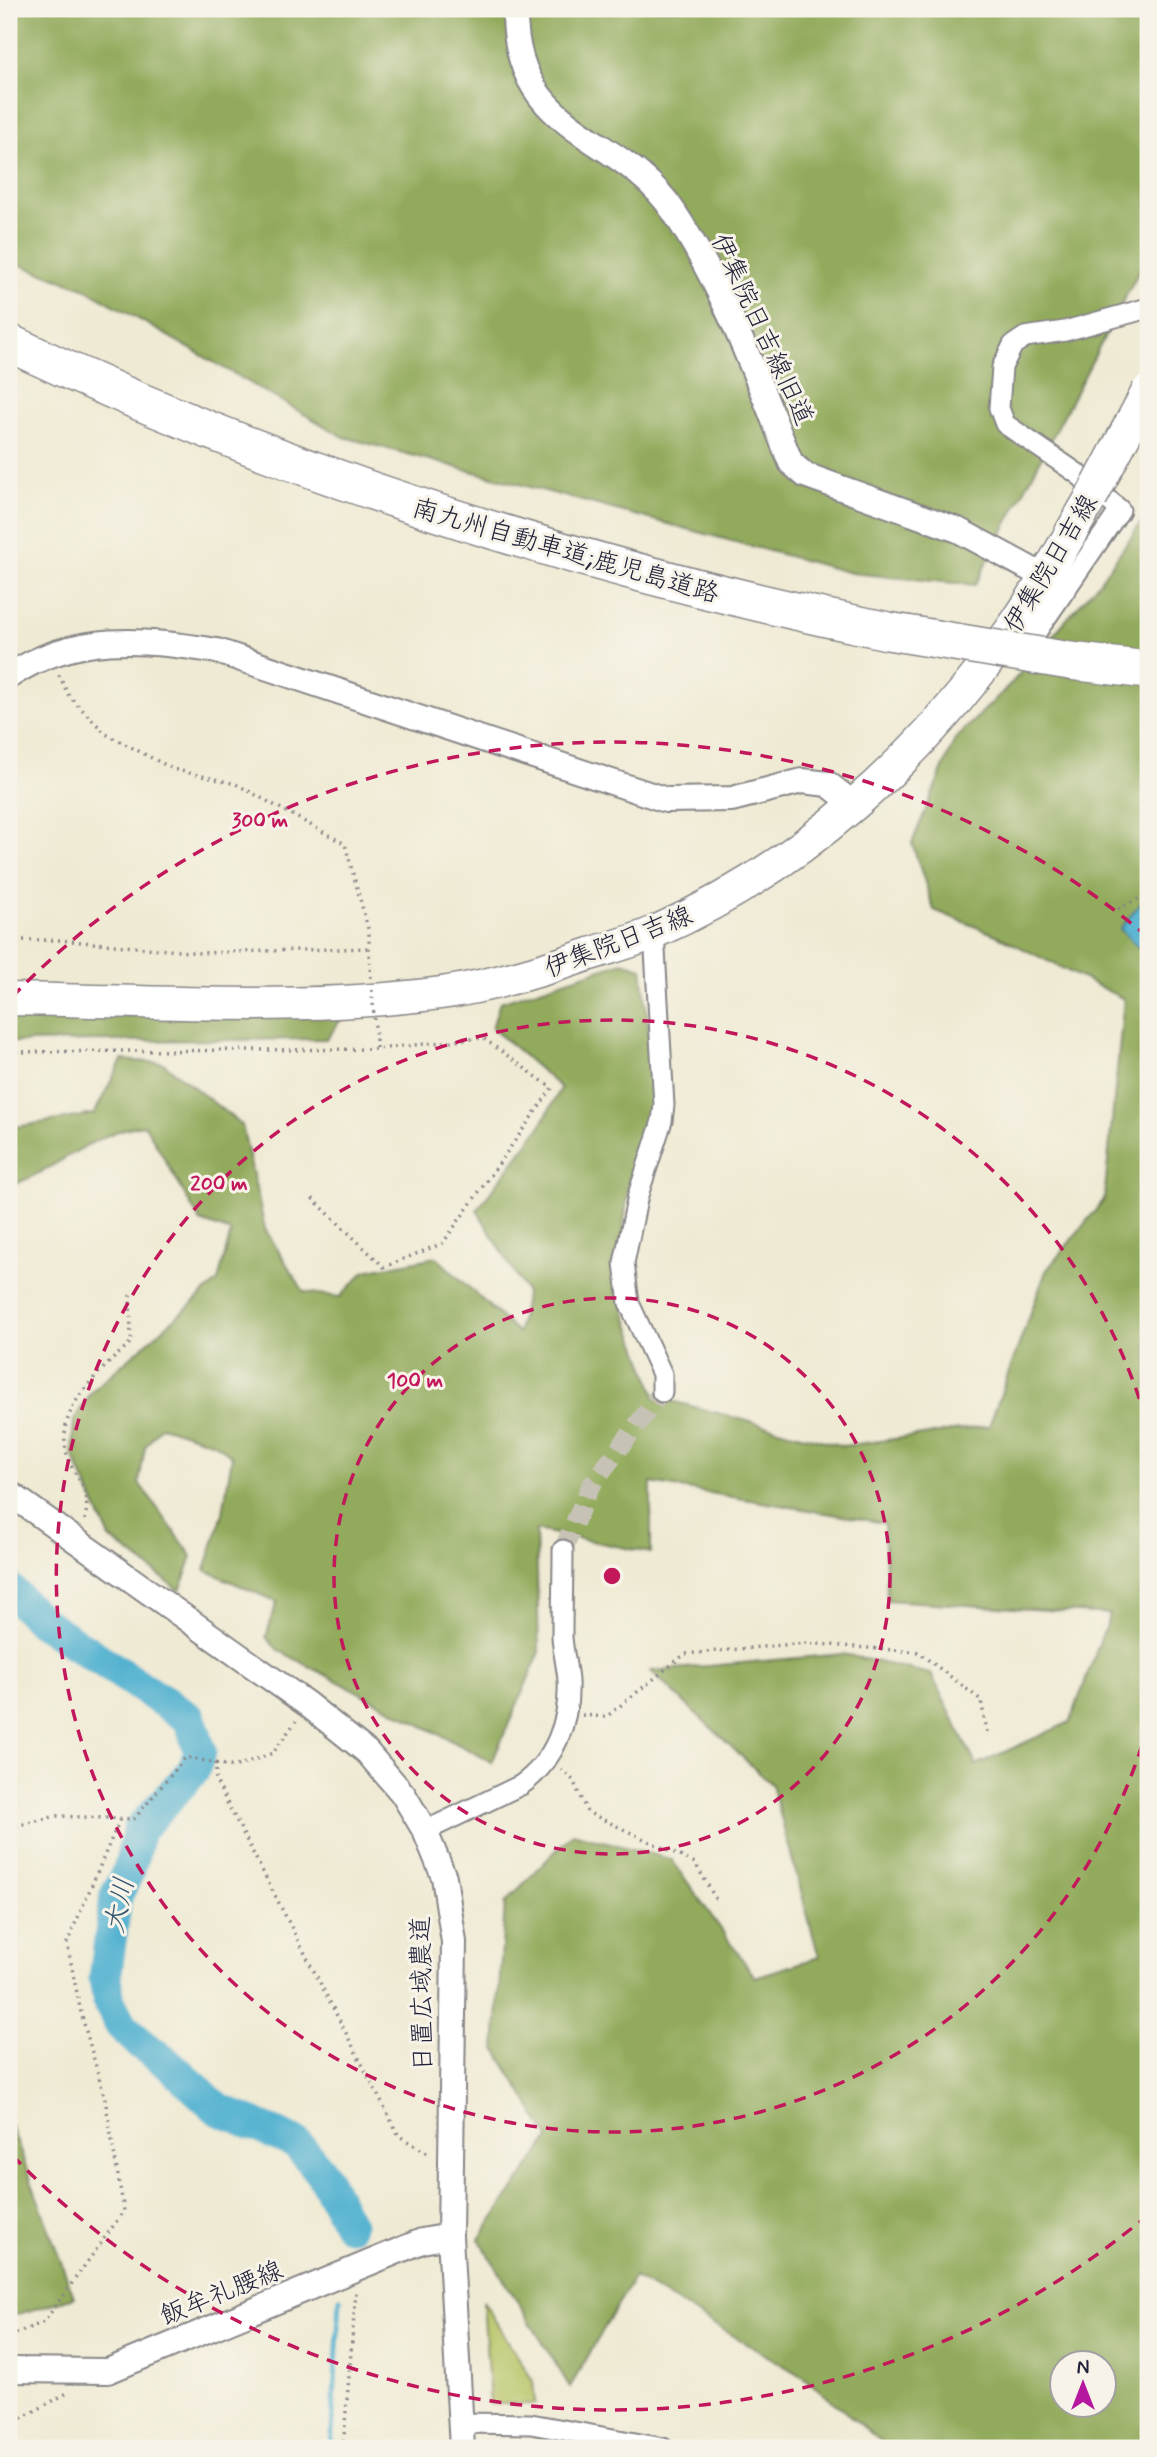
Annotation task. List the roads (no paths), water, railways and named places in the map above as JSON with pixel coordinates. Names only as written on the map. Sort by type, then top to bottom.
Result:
[{"type":"highway","name":"南九州自動車道;鹿児島道路","points":[[9,343],[91,382],[226,439],[437,514],[640,575],[765,606],[888,631],[1070,661],[1148,670]]},
{"type":"main road","name":"伊集院日吉線","points":[[9,999],[276,1002],[396,998],[486,986],[654,933],[721,900],[776,867],[855,805],[913,752],[1012,629],[1091,498],[1148,391]]},
{"type":"street","name":"伊集院日吉線旧道","points":[[515,9],[520,55],[531,83],[549,107],[650,184],[673,211],[701,258],[748,356],[791,463],[805,475],[958,530],[1045,578]]},
{"type":"street","points":[[1012,629],[1035,634],[1120,510],[1077,474],[1005,424],[999,408],[1002,367],[1013,345],[1024,337],[1065,331],[1148,308]]},
{"type":"street","points":[[9,676],[49,654],[89,643],[150,640],[217,651],[666,800],[732,799],[802,781],[828,784],[855,805]]},
{"type":"street","points":[[654,933],[663,1112],[638,1195],[624,1263],[629,1303],[662,1374],[662,1392]]},
{"type":"street","name":"日置広域農道","points":[[9,1493],[307,1704],[367,1752],[403,1794],[425,1831],[444,1877],[453,1916],[450,2236],[462,2448]]},
{"type":"street","points":[[425,1831],[521,1785],[535,1775],[549,1758],[566,1714],[563,1550]]},
{"type":"street","name":"飯牟礼腰線","points":[[9,2370],[108,2371],[422,2241],[450,2236]]},
{"type":"street","points":[[459,2423],[531,2424],[663,2448]]},
{"type":"water","points":[[1148,894],[1148,957],[1120,929]]},
{"type":"waterway","name":"大川","points":[[9,1589],[41,1621],[190,1719],[200,1751],[193,1771],[139,1830],[129,1870],[116,1896],[105,1979],[109,2002],[121,2025],[218,2109],[296,2143],[321,2172],[349,2225]]},
{"type":"waterway","points":[[331,2448],[340,2299]]},
{"type":"tunnel","points":[[563,1550],[590,1487],[662,1392]]}]
